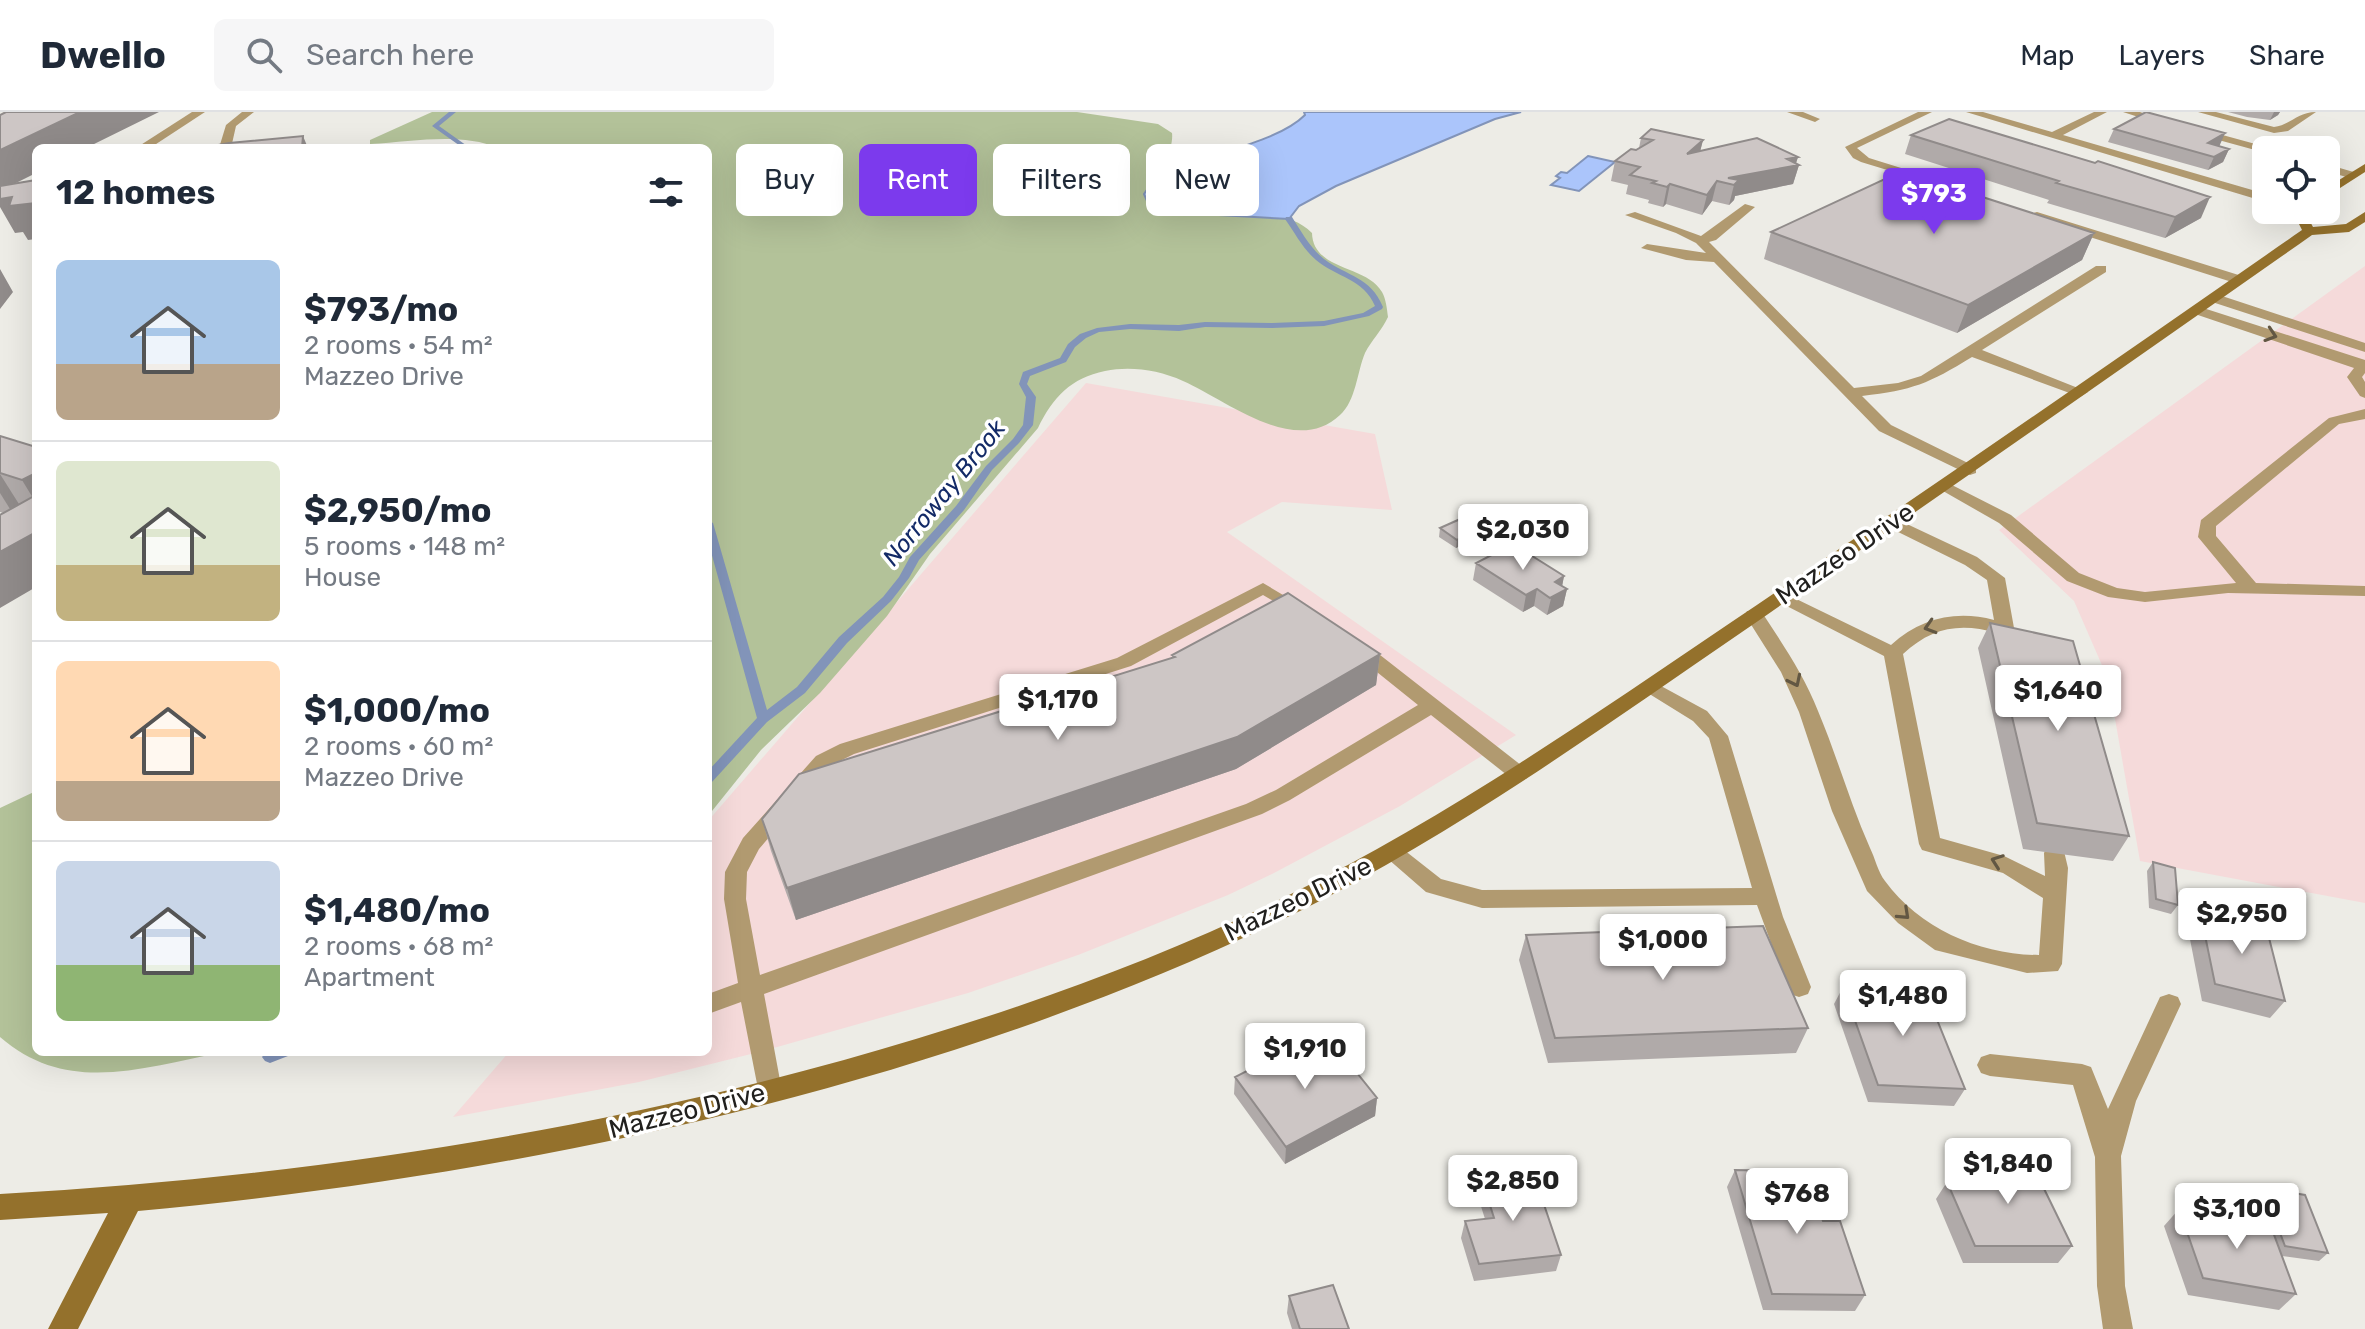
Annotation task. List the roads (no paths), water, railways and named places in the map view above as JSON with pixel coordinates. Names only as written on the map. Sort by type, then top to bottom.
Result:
[{"type":"main road","points":[[2340,184],[2365,167]]},
{"type":"main road","points":[[2305,224],[2309,231],[2349,228],[2365,216]]},
{"type":"main road","name":"Mazzeo Drive","points":[[0,1207],[294,1183],[481,1156],[639,1123],[769,1091],[928,1046],[1109,983],[1252,924],[1391,852],[1519,774],[1970,470],[2309,231]]},
{"type":"main road","points":[[63,1329],[130,1198]]},
{"type":"street","points":[[148,144],[200,112]]},
{"type":"street","points":[[226,144],[231,125],[249,112]]},
{"type":"street","points":[[1792,112],[1815,119]]},
{"type":"street","points":[[1927,112],[1851,147],[1857,156],[1865,160],[1940,185]]},
{"type":"street","points":[[1971,112],[2252,194]]},
{"type":"street","points":[[2053,136],[2102,112]]},
{"type":"street","points":[[2128,112],[2174,125]]},
{"type":"street","points":[[2203,112],[2262,128],[2284,129],[2311,112]]},
{"type":"street","points":[[2220,112],[2284,129]]},
{"type":"street","points":[[2189,129],[2252,146]]},
{"type":"street","points":[[2340,171],[2353,175]]},
{"type":"street","points":[[1700,240],[1712,237],[1749,207]]},
{"type":"street","points":[[2028,213],[2240,280]]},
{"type":"street","points":[[1631,215],[1700,240],[1892,433],[1970,470]]},
{"type":"street","points":[[1671,227],[1647,248],[1686,256],[1718,258]]},
{"type":"street","points":[[1850,393],[1920,381],[2101,269]]},
{"type":"street","points":[[2214,298],[2365,348]]},
{"type":"street","points":[[2197,310],[2364,365],[2354,380],[2365,393]]},
{"type":"street","points":[[1970,351],[2080,392]]},
{"type":"street","points":[[2250,588],[2207,537],[2207,524],[2334,421],[2365,414]]},
{"type":"street","points":[[1944,487],[1992,511],[2063,571],[2099,589],[2145,597],[2216,588],[2365,591]]},
{"type":"street","points":[[1892,522],[1971,561],[1996,578],[2006,635],[1959,619],[1917,631],[1893,653]]},
{"type":"street","points":[[769,1091],[735,899],[736,872],[751,844],[828,757],[1124,662],[1263,588],[1330,629],[1519,774]]},
{"type":"street","points":[[1780,598],[1893,653]]},
{"type":"street","points":[[1754,615],[1791,672],[1809,712],[1843,811],[1875,885],[1906,917],[1943,944],[1993,958],[2027,964],[2050,964],[2055,853]]},
{"type":"street","points":[[1893,653],[1930,844],[1990,857],[2029,874],[2055,895]]},
{"type":"street","points":[[1650,686],[1700,716],[1718,736],[1766,897],[1799,987]]},
{"type":"street","points":[[712,1003],[1254,809],[1283,795],[1432,705]]},
{"type":"street","points":[[1391,852],[1434,886],[1482,899],[1766,897]]},
{"type":"street","points":[[2109,1160],[2123,1101],[2169,1004]]},
{"type":"street","points":[[1990,1065],[2082,1075],[2101,1124],[2109,1160],[2109,1281],[2118,1329]]},
{"type":"water","points":[[1304,112],[1521,112],[1495,119],[1336,186],[1299,206],[1289,219],[1236,216],[1259,216],[1259,144],[1248,144],[1289,127],[1305,115]]},
{"type":"water","points":[[1588,156],[1615,162],[1579,191],[1551,185],[1560,178],[1556,176],[1561,172],[1567,173]]},
{"type":"waterway","points":[[453,112],[435,126],[461,144]]},
{"type":"waterway","name":"Norroway Brook","points":[[763,719],[801,690],[843,640],[887,599],[914,559],[960,508],[989,468],[1016,441],[1028,425],[1031,397],[1023,384],[1026,374],[1063,360],[1071,346],[1097,330],[1130,326],[1179,328],[1324,323],[1366,315],[1379,307],[1375,297],[1363,284],[1316,256],[1289,219]]},
{"type":"waterway","points":[[712,537],[763,719]]},
{"type":"waterway","name":"Norroway Brook","points":[[712,775],[763,719]]}]
